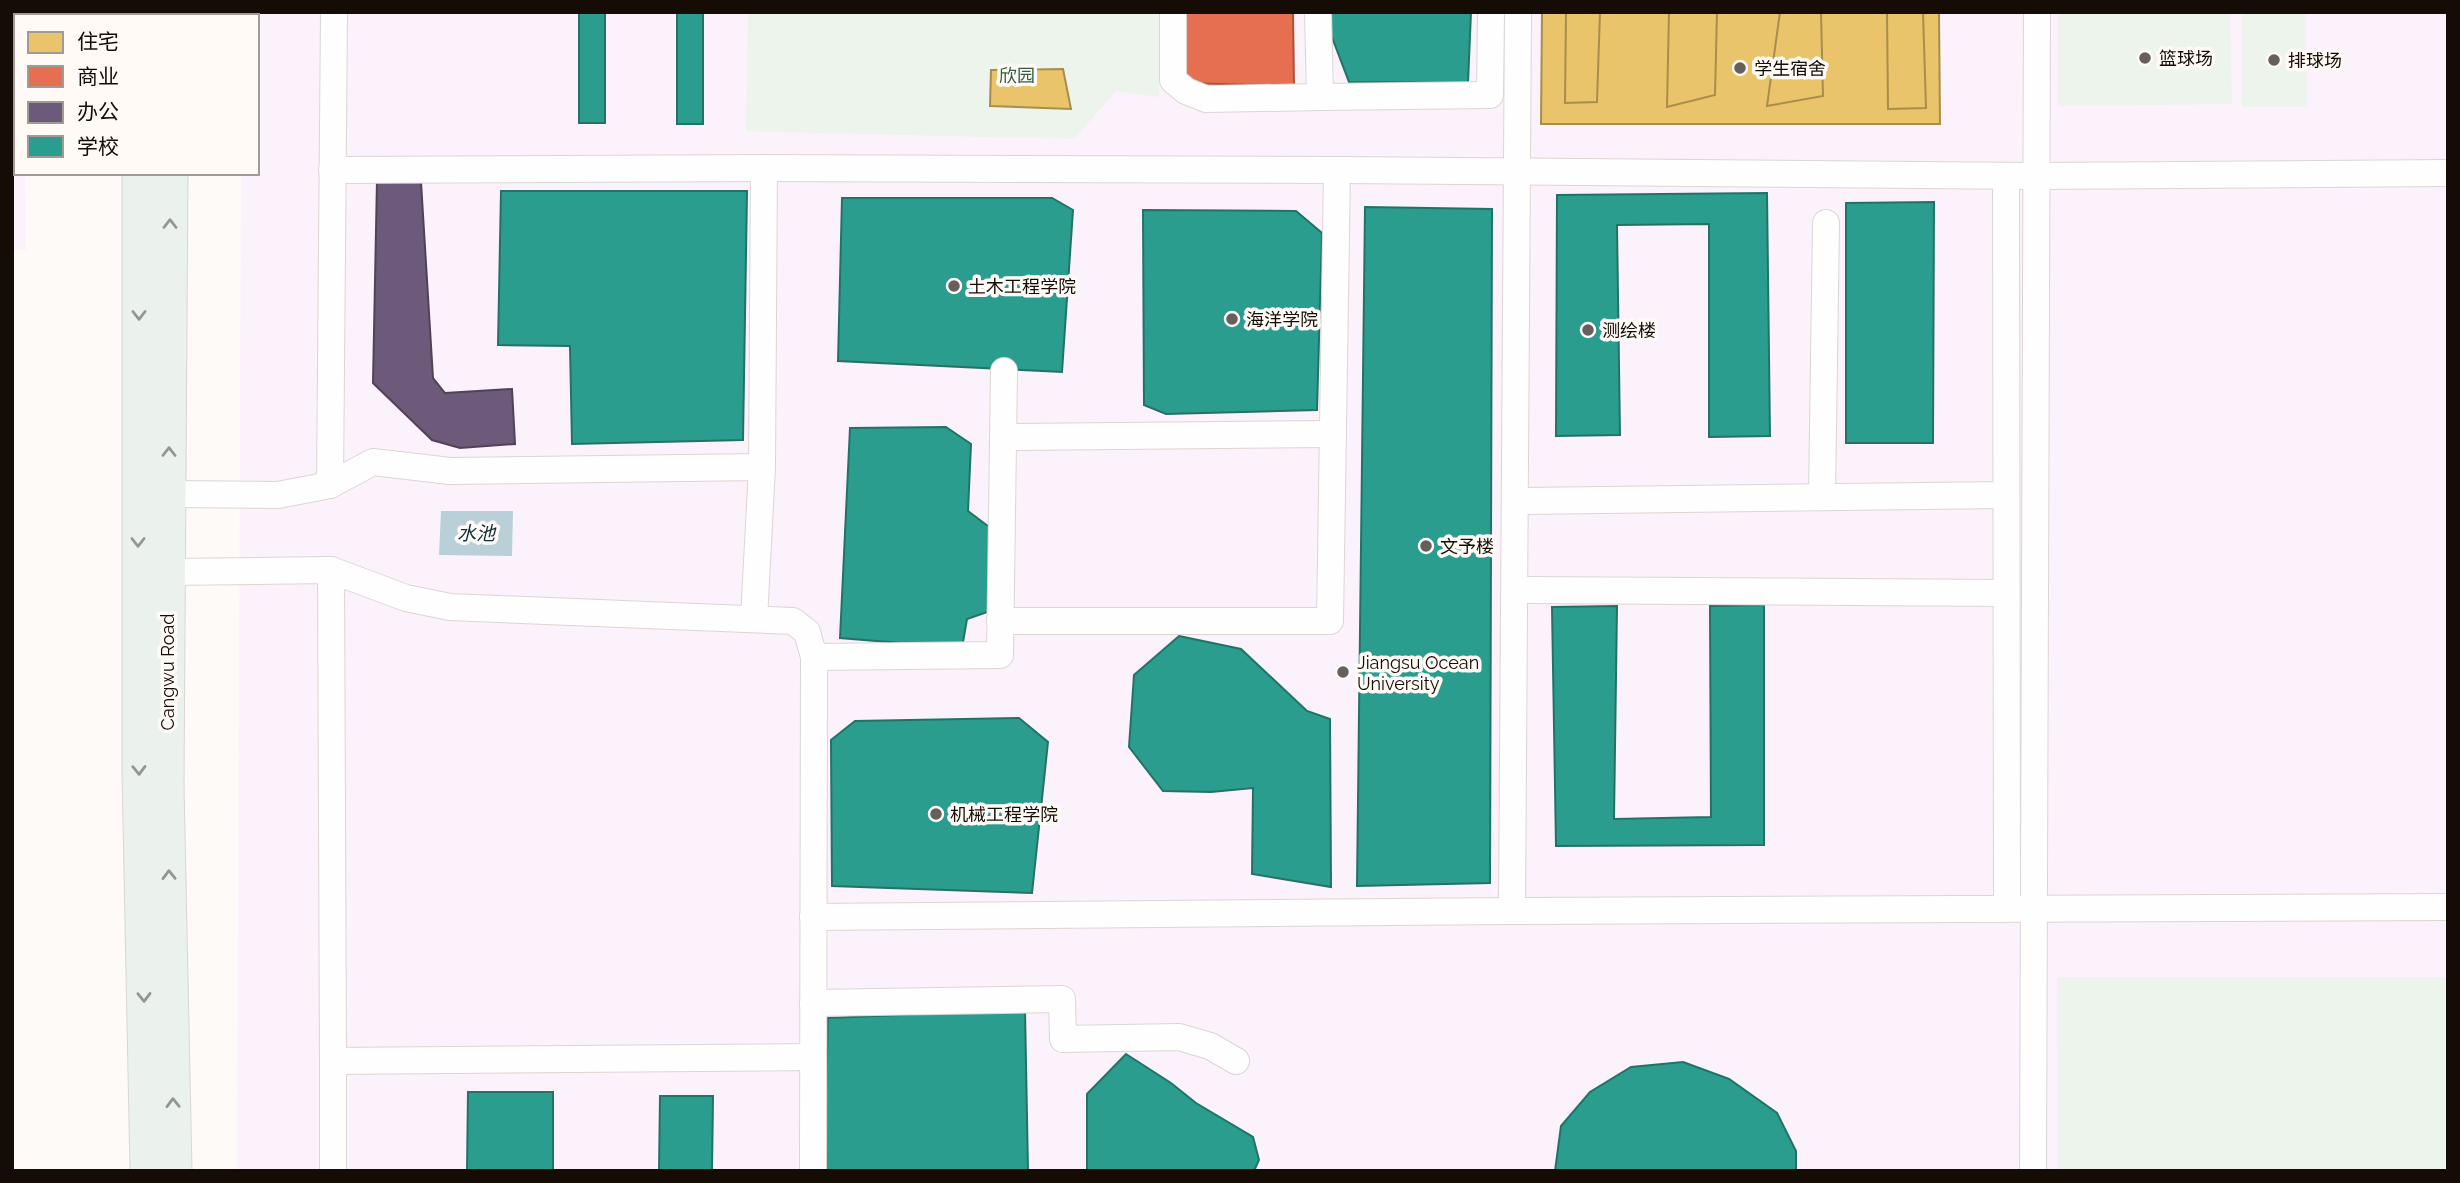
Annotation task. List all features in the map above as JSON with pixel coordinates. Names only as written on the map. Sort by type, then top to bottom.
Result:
[{"type":"main road","name":"Cangwu Road","points":[[139,175],[139,774],[147,1171]]},
{"type":"main road","name":"Cangwu Road","points":[[171,175],[167,785],[175,1171]]},
{"type":"lane","points":[[330,485],[334,12]]},
{"type":"lane","points":[[1173,12],[1173,80],[1186,91],[1206,99],[1490,95],[1491,12]]},
{"type":"lane","points":[[1318,12],[1320,97]]},
{"type":"lane","points":[[1512,911],[1518,12]]},
{"type":"lane","points":[[2033,1171],[2037,12]]},
{"type":"lane","points":[[754,619],[762,467],[764,168]]},
{"type":"lane","points":[[332,170],[1338,170],[2006,176],[2448,173]]},
{"type":"lane","points":[[1000,621],[1330,621],[1338,170]]},
{"type":"lane","points":[[2006,176],[2007,908]]},
{"type":"lane","points":[[1822,497],[1826,223]]},
{"type":"lane","points":[[814,657],[1000,655],[1004,372]]},
{"type":"lane","points":[[1003,437],[1333,434]]},
{"type":"lane","points":[[169,494],[278,495],[330,485],[373,462],[450,471],[762,467]]},
{"type":"lane","points":[[1515,501],[2006,495]]},
{"type":"lane","points":[[331,570],[333,1171]]},
{"type":"lane","points":[[167,572],[331,570],[406,598],[450,607],[793,621],[807,632],[814,657],[813,1171]]},
{"type":"lane","points":[[1515,590],[2007,593]]},
{"type":"lane","points":[[813,917],[2448,906]]},
{"type":"lane","points":[[813,1003],[1062,999],[1063,1039],[1179,1037],[1210,1046],[1236,1061]]},
{"type":"lane","points":[[333,1061],[813,1057]]},
{"type":"path","points":[[12,120],[14,12]]},
{"type":"shaded area","points":[[12,12],[25,12],[14,14],[14,175],[25,175],[26,250],[12,250]]},
{"type":"shaded area","name":"Jiangsu Ocean University","points":[[2448,12],[2448,1171],[237,1171],[241,175],[259,175],[259,14],[241,14]]},
{"type":"green space","name":"欣园","points":[[748,12],[1161,12],[1159,97],[1116,91],[1074,139],[746,131]]},
{"type":"green space","name":"篮球场","points":[[2058,12],[2230,12],[2232,104],[2058,106]]},
{"type":"green space","name":"排球场","points":[[2242,12],[2306,12],[2307,107],[2242,107]]},
{"type":"green space","points":[[2057,977],[2448,977],[2448,1171],[2058,1171]]},
{"type":"water","name":"水池","points":[[441,511],[513,511],[512,556],[439,555]]},
{"type":"building: 住宅","name":"学生宿舍","points":[[1542,12],[1939,12],[1940,124],[1541,124]]},
{"type":"building: 住宅","points":[[1566,12],[1600,12],[1597,102],[1565,103]]},
{"type":"building: 住宅","points":[[1669,12],[1717,12],[1715,95],[1667,107]]},
{"type":"building: 住宅","points":[[1780,12],[1821,12],[1823,96],[1767,106]]},
{"type":"building: 住宅","points":[[1887,12],[1923,12],[1926,108],[1888,109]]},
{"type":"building: 住宅","points":[[1063,69],[1071,109],[990,106],[991,70]]},
{"type":"building: 商业","points":[[1186,12],[1293,12],[1294,86],[1185,83]]},
{"type":"building: 办公","points":[[377,180],[421,182],[433,378],[445,393],[512,389],[515,444],[460,448],[432,440],[373,383]]},
{"type":"building: 学校","points":[[579,12],[605,12],[605,123],[579,123]]},
{"type":"building: 学校","points":[[677,12],[703,12],[703,124],[677,124]]},
{"type":"building: 学校","points":[[1328,12],[1471,12],[1468,83],[1349,82],[1327,24]]},
{"type":"building: 学校","points":[[501,191],[747,191],[743,440],[572,444],[570,346],[498,345]]},
{"type":"building: 学校","name":"测绘楼","points":[[1767,193],[1770,436],[1709,437],[1709,224],[1617,225],[1620,435],[1556,436],[1557,195]]},
{"type":"building: 学校","name":"土木工程学院","points":[[842,198],[1052,198],[1073,210],[1062,372],[838,361]]},
{"type":"building: 学校","points":[[1934,202],[1933,443],[1846,443],[1846,203]]},
{"type":"building: 学校","name":"文予楼","points":[[1365,207],[1492,209],[1490,883],[1357,886]]},
{"type":"building: 学校","name":"海洋学院","points":[[1143,210],[1296,211],[1322,233],[1317,410],[1166,414],[1144,405]]},
{"type":"building: 学校","points":[[946,427],[971,444],[968,511],[1001,536],[993,610],[967,619],[962,648],[840,638],[850,428]]},
{"type":"building: 学校","points":[[1764,605],[1764,845],[1556,846],[1552,607],[1617,606],[1614,819],[1711,817],[1710,606]]},
{"type":"building: 学校","points":[[1179,636],[1241,649],[1307,711],[1330,719],[1331,887],[1252,874],[1253,788],[1211,792],[1163,791],[1129,747],[1134,675]]},
{"type":"building: 学校","name":"机械工程学院","points":[[1019,718],[1048,742],[1032,893],[832,886],[831,740],[855,721]]},
{"type":"building: 学校","points":[[1025,1010],[1028,1171],[824,1171],[828,1018]]},
{"type":"building: 学校","points":[[1126,1054],[1196,1103],[1253,1137],[1259,1160],[1254,1171],[1087,1171],[1087,1094]]},
{"type":"building: 学校","points":[[1683,1062],[1729,1079],[1777,1113],[1796,1151],[1796,1171],[1555,1171],[1561,1126],[1590,1092],[1631,1067]]},
{"type":"building: 学校","points":[[468,1092],[553,1092],[553,1171],[467,1171]]},
{"type":"building: 学校","points":[[660,1096],[713,1096],[712,1171],[659,1171]]},
{"type":"place","name":"篮球场","points":[[2145,58]]},
{"type":"place","name":"排球场","points":[[2274,60]]},
{"type":"place","name":"学生宿舍","points":[[1740,68]]},
{"type":"place","name":"土木工程学院","points":[[954,286]]},
{"type":"place","name":"海洋学院","points":[[1232,319]]},
{"type":"place","name":"测绘楼","points":[[1588,330]]},
{"type":"place","name":"文予楼","points":[[1426,546]]},
{"type":"place","name":"Jiangsu Ocean University","points":[[1343,672]]},
{"type":"place","name":"机械工程学院","points":[[936,814]]}]
